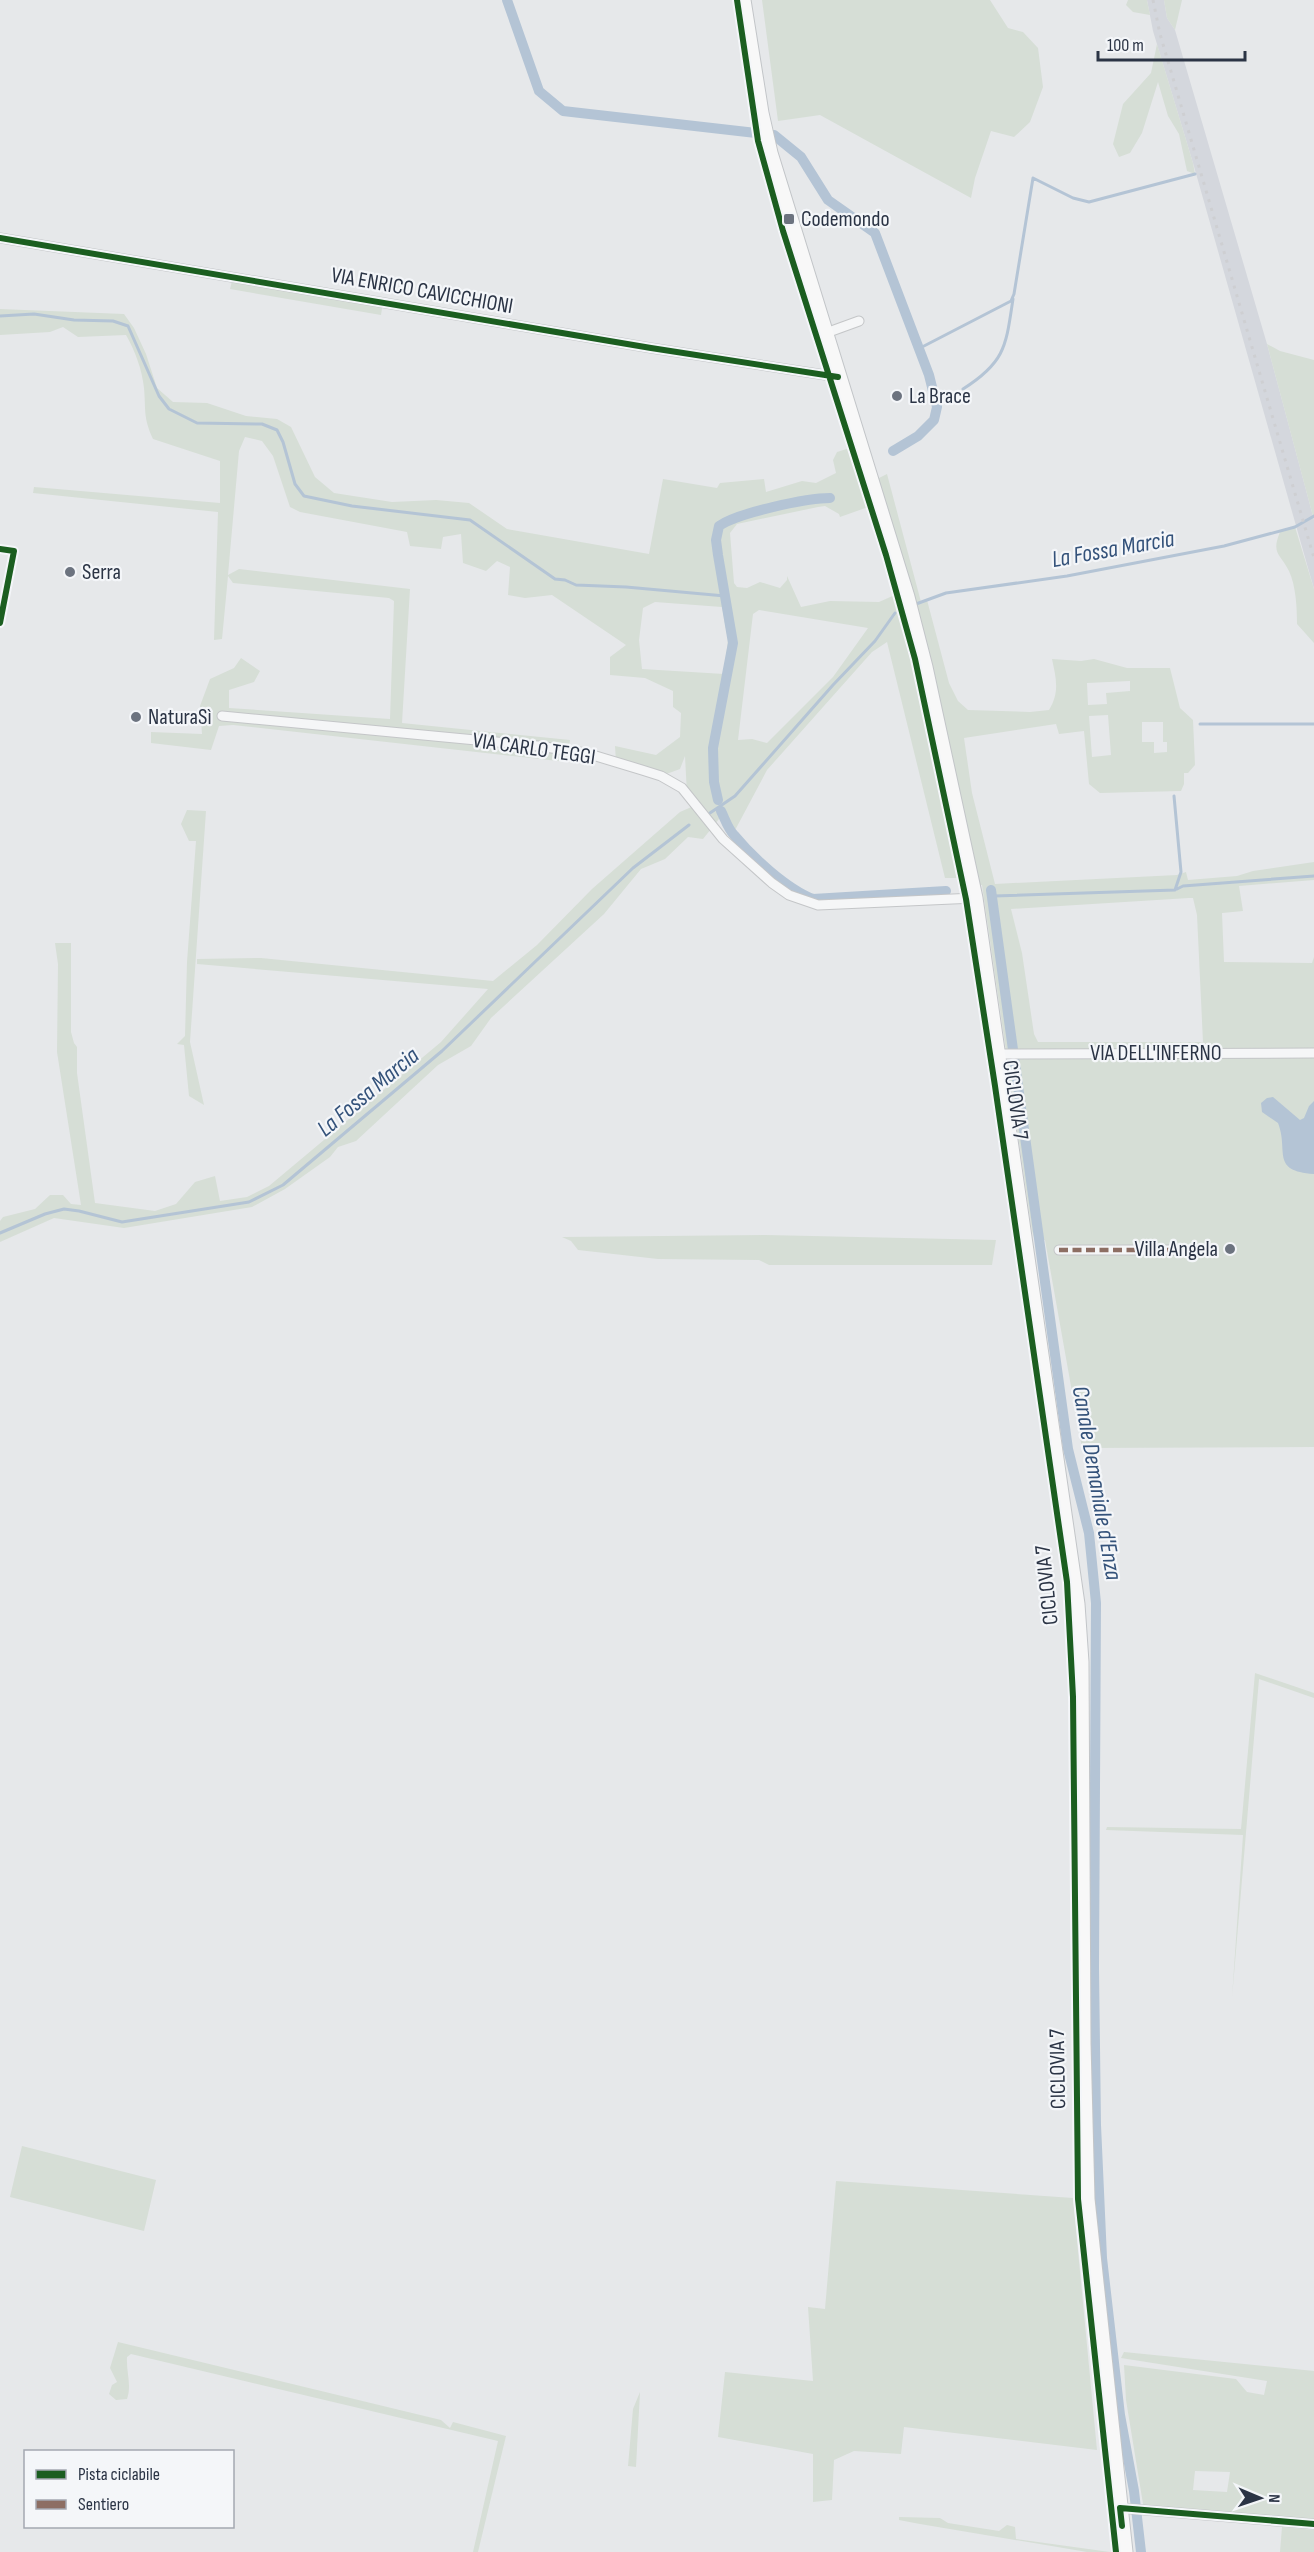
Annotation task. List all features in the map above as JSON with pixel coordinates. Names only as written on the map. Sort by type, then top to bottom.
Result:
[{"type":"main road","points":[[743,0],[768,145],[907,597],[975,898],[1003,1054],[1077,1604],[1082,1761],[1083,2031],[1087,2199],[1126,2508],[1125,2552]]},
{"type":"street","name":"VIA ENRICO CAVICCHIONI","points":[[0,237],[674,352],[838,377]]},
{"type":"street","points":[[826,333],[859,321]]},
{"type":"street","name":"VIA CARLO TEGGI","points":[[222,716],[586,753],[661,776],[682,788],[723,839],[748,863],[789,895],[804,902],[818,905],[975,898]]},
{"type":"street","name":"VIA DELL'INFERNO","points":[[1003,1054],[1314,1053]]},
{"type":"street","points":[[1059,1250],[1186,1250]]},
{"type":"street","points":[[1126,2508],[1314,2524]]},
{"type":"shaded area","points":[[762,0],[990,0],[1008,28],[1023,32],[1038,48],[1043,87],[1030,122],[1014,137],[991,131],[975,178],[971,198],[820,115],[778,121]]},
{"type":"shaded area","points":[[1128,0],[1147,0],[1150,15],[1133,12],[1126,5]]},
{"type":"shaded area","points":[[1147,0],[1164,0],[1167,18],[1175,30],[1267,344],[1314,520],[1314,589],[1193,163],[1153,31]]},
{"type":"shaded area","points":[[1164,0],[1182,0],[1175,30],[1167,18]]},
{"type":"shaded area","points":[[1157,44],[1195,174],[1187,171],[1179,134],[1168,116],[1158,82],[1142,133],[1130,153],[1119,157],[1113,144],[1123,104],[1151,73]]},
{"type":"shaded area","points":[[233,277],[383,302],[381,315],[230,289]]},
{"type":"shaded area","points":[[0,309],[124,314],[134,328],[146,354],[157,388],[173,402],[207,403],[246,416],[277,419],[291,427],[315,477],[334,493],[392,502],[436,500],[469,503],[507,529],[649,554],[663,479],[717,488],[720,483],[764,479],[766,492],[802,481],[816,483],[836,473],[833,460],[837,452],[853,447],[871,506],[840,517],[839,514],[825,506],[737,524],[730,533],[734,583],[737,587],[747,588],[760,582],[780,588],[787,580],[787,576],[801,607],[830,601],[879,602],[897,594],[932,733],[963,878],[945,878],[887,642],[872,652],[767,770],[733,834],[721,812],[719,819],[703,839],[688,837],[665,859],[641,869],[604,914],[491,1018],[471,1046],[438,1065],[356,1141],[338,1147],[330,1157],[285,1189],[252,1207],[124,1228],[54,1218],[0,1242],[0,1221],[3,1217],[35,1209],[50,1195],[63,1195],[71,1204],[81,1205],[57,1052],[58,964],[55,943],[71,943],[71,1032],[77,1047],[77,1073],[95,1203],[155,1211],[176,1204],[195,1182],[215,1176],[220,1201],[247,1197],[269,1186],[441,1042],[488,989],[197,964],[197,959],[261,958],[493,981],[537,945],[592,889],[680,812],[696,805],[687,794],[685,756],[680,769],[661,776],[616,762],[615,746],[656,755],[680,737],[681,713],[673,707],[673,691],[645,678],[610,675],[610,657],[626,645],[552,595],[525,598],[508,595],[510,567],[497,561],[486,571],[463,563],[461,534],[443,537],[441,549],[410,546],[407,532],[300,512],[290,507],[273,456],[262,441],[245,437],[239,451],[228,575],[239,569],[410,589],[402,723],[570,740],[567,762],[233,725],[219,726],[211,750],[151,743],[151,732],[202,734],[200,706],[210,679],[234,668],[241,658],[260,671],[254,682],[229,690],[229,708],[390,719],[394,601],[389,598],[233,583],[228,576],[222,639],[214,640],[218,512],[33,493],[34,487],[220,503],[220,461],[153,439],[146,419],[142,374],[126,335],[78,337],[63,327],[50,332],[0,335]],"holes":[[[655,602],[722,607],[728,640],[724,674],[642,669],[639,640],[643,608]],[[759,610],[868,628],[833,677],[767,743],[752,739],[738,740],[753,614]]]},
{"type":"shaded area","points":[[1267,344],[1280,351],[1314,360],[1314,520]]},
{"type":"shaded area","points":[[887,474],[921,602],[927,600],[949,683],[958,701],[968,710],[1030,712],[1049,710],[1056,691],[1052,659],[1081,661],[1094,659],[1127,668],[1170,668],[1180,708],[1193,720],[1195,765],[1188,773],[1184,773],[1184,784],[1181,791],[1100,793],[1089,784],[1084,731],[1059,734],[1056,724],[964,738],[972,793],[995,884],[1177,875],[1186,872],[1188,880],[1237,876],[1253,871],[1314,862],[1314,880],[1239,886],[1243,911],[1222,913],[1224,962],[1312,963],[1314,957],[1314,1447],[1082,1448],[1045,1240],[1035,1240],[1032,1231],[982,885],[972,885],[871,482]],"holes":[[[1130,681],[1130,691],[1106,693],[1107,704],[1088,705],[1087,683]],[[1108,715],[1111,755],[1092,757],[1089,716]],[[1142,722],[1163,722],[1163,742],[1167,742],[1167,752],[1154,753],[1154,742],[1142,742]],[[1193,898],[1197,915],[1203,1042],[1038,1042],[1034,1034],[1022,953],[1011,909]]]},
{"type":"shaded area","points":[[1295,527],[1314,589],[1314,643],[1297,624],[1293,583],[1276,545],[1280,532]]},
{"type":"shaded area","points":[[187,810],[206,811],[190,1042],[204,1105],[189,1096],[184,1045],[177,1044],[185,1036],[187,962],[196,841],[189,841],[181,824]]},
{"type":"shaded area","points":[[766,1235],[996,1240],[992,1265],[769,1265],[759,1260],[658,1259],[578,1250],[571,1241],[562,1237]]},
{"type":"shaded area","points":[[1255,1673],[1314,1693],[1314,1698],[1259,1679],[1232,1998],[1243,1835],[1106,1830],[1107,1827],[1241,1829]]},
{"type":"shaded area","points":[[22,2146],[156,2180],[144,2231],[10,2197]]},
{"type":"shaded area","points":[[836,2181],[1073,2198],[1097,2450],[904,2427],[901,2454],[854,2451],[834,2460],[832,2500],[813,2502],[813,2454],[718,2437],[725,2372],[813,2381],[808,2307],[825,2309]]},
{"type":"shaded area","points":[[118,2342],[441,2420],[450,2428],[453,2422],[506,2436],[478,2552],[473,2552],[498,2441],[131,2354],[127,2357],[129,2389],[127,2399],[116,2400],[109,2394],[112,2385],[117,2382],[110,2368]]},
{"type":"shaded area","points":[[1124,2352],[1314,2371],[1314,2524],[1144,2510],[1126,2400],[1124,2365],[1236,2379],[1247,2392],[1264,2395],[1267,2381],[1121,2358]],"holes":[[[1195,2471],[1230,2472],[1227,2492],[1193,2490]]]},
{"type":"shaded area","points":[[640,2392],[636,2467],[628,2466],[633,2409]]},
{"type":"shaded area","points":[[899,2517],[940,2518],[948,2523],[999,2531],[1007,2525],[1015,2527],[1016,2539],[1110,2552],[1087,2552],[920,2524],[899,2520]]},
{"type":"shaded area","points":[[1282,2527],[1314,2530],[1314,2552],[1280,2552]]},
{"type":"water","points":[[1273,1097],[1300,1120],[1304,1118],[1314,1101],[1314,1174],[1291,1169],[1286,1164],[1278,1123],[1262,1112],[1261,1103]]},
{"type":"waterway","name":"Canale Demaniale d'Enza","points":[[507,0],[539,91],[563,111],[756,133]]},
{"type":"waterway","name":"Canale Demaniale d'Enza","points":[[774,135],[801,157],[828,200],[875,233],[929,375],[937,407],[934,420],[918,436],[893,451]]},
{"type":"waterway","points":[[924,346],[1011,301],[1033,178],[1073,198],[1089,202],[1195,174]]},
{"type":"waterway","points":[[963,389],[988,370],[1002,351],[1013,299]]},
{"type":"waterway","points":[[0,316],[34,314],[74,320],[113,321],[128,326],[159,396],[169,409],[197,423],[262,424],[277,430],[283,442],[295,484],[304,496],[352,506],[470,520],[555,579],[576,585],[725,596]]},
{"type":"waterway","name":"Canale Demaniale d'Enza","points":[[718,800],[714,782],[713,748],[733,643],[716,540],[719,526],[741,516],[773,507],[830,498]]},
{"type":"waterway","name":"La Fossa Marcia","points":[[916,604],[946,593],[1067,576],[1224,546],[1295,527],[1314,516]]},
{"type":"waterway","name":"La Fossa Marcia","points":[[710,813],[735,796],[875,641],[895,613]]},
{"type":"waterway","points":[[1200,724],[1314,724]]},
{"type":"waterway","points":[[994,896],[1175,890],[1181,872],[1174,796]]},
{"type":"waterway","name":"Canale Demaniale d'Enza","points":[[721,811],[728,827],[741,844],[781,880],[813,899],[946,891]]},
{"type":"waterway","name":"La Fossa Marcia","points":[[0,1233],[45,1214],[64,1209],[122,1222],[249,1202],[283,1185],[442,1051],[633,868],[689,825]]},
{"type":"waterway","points":[[1177,889],[1183,886],[1314,876]]},
{"type":"waterway","name":"Canale Demaniale d'Enza","points":[[991,890],[1068,1449],[1089,1533],[1096,1603],[1094,1968],[1096,2125],[1102,2258],[1120,2415],[1134,2491],[1141,2552]]},
{"type":"railway","points":[[1153,0],[1160,34],[1314,558]]},
{"type":"marked path","points":[[1059,1250],[1186,1250]]},
{"type":"cycle path","name":"CICLOVIA 7","points":[[737,0],[758,141],[783,231],[886,555],[915,659],[966,899],[995,1086],[1067,1582],[1073,1697],[1078,2199],[1116,2552]]},
{"type":"cycle path","points":[[0,238],[651,348],[838,377]]},
{"type":"cycle path","points":[[0,549],[14,551],[0,623]]},
{"type":"cycle path","points":[[1122,2526],[1120,2508],[1314,2524]]},
{"type":"place","name":"Codemondo","points":[[789,219]]},
{"type":"place","name":"La Brace","points":[[897,396]]},
{"type":"place","name":"Serra","points":[[70,572]]},
{"type":"place","name":"NaturaSì","points":[[136,717]]},
{"type":"place","name":"Villa Angela","points":[[1230,1249]]}]
